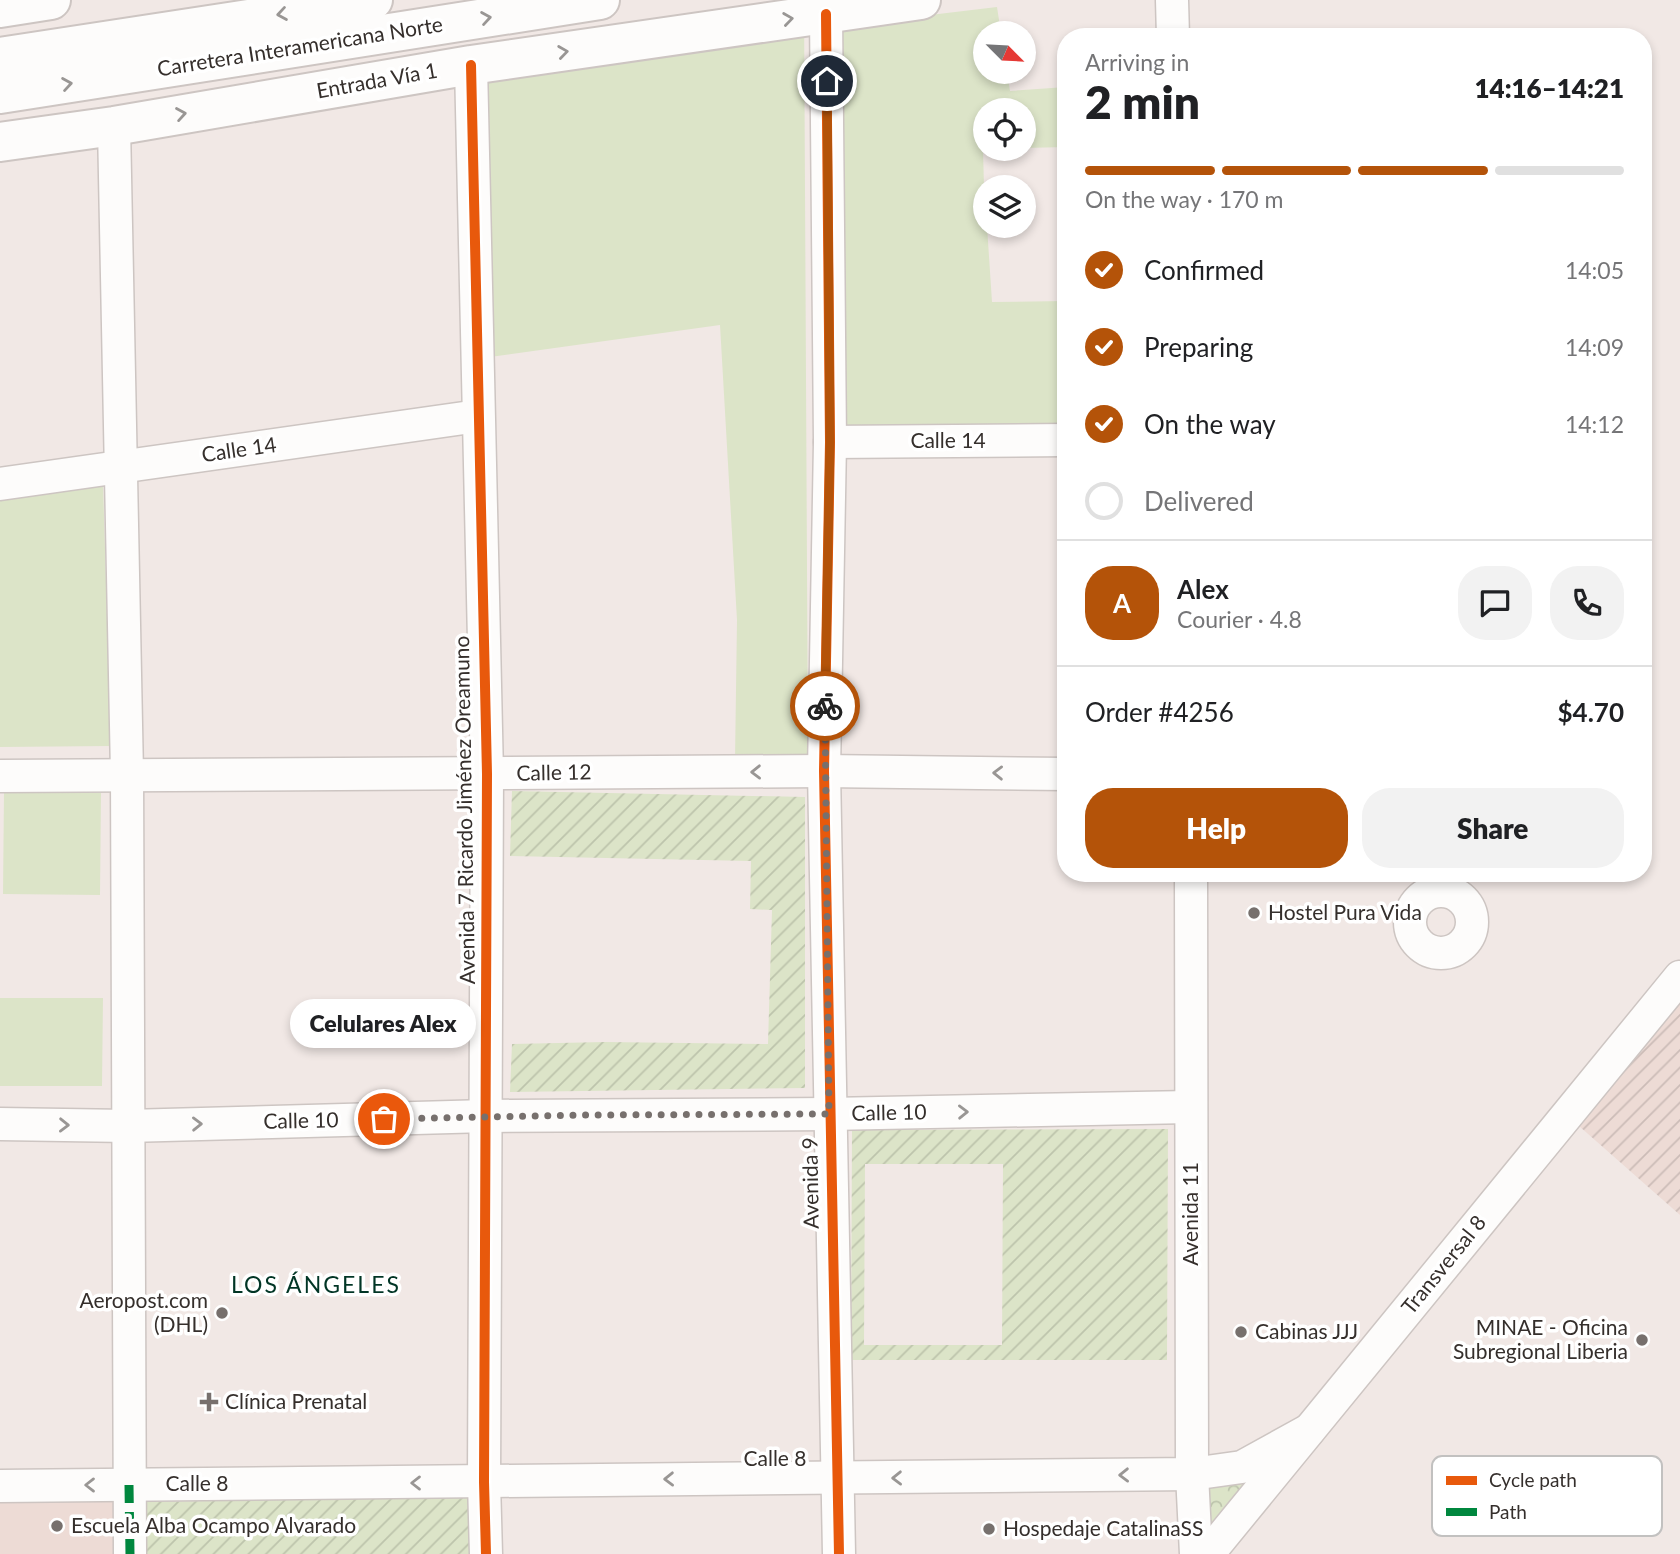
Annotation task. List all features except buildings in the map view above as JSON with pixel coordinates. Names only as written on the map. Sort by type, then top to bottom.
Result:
[{"type":"main road","points":[[0,8],[51,0]]},
{"type":"main road","name":"Carretera Interamericana Norte","points":[[0,57],[373,0]]},
{"type":"main road","name":"Carretera Interamericana Norte","points":[[0,94],[600,0]]},
{"type":"main road","name":"Entrada Vía 1","points":[[0,142],[114,126],[471,65],[921,0]]},
{"type":"street","points":[[1172,0],[1173,28]]},
{"type":"street","name":"Avenida 9","points":[[826,14],[830,442],[824,771],[839,1554]]},
{"type":"street","name":"Avenida 7 Ricardo Jiménez Oreamuno","points":[[471,65],[487,774],[486,1554]]},
{"type":"street","points":[[114,126],[127,774],[130,1554]]},
{"type":"street","name":"Calle 14","points":[[0,484],[478,416]]},
{"type":"street","name":"Calle 14","points":[[830,442],[1057,440]]},
{"type":"street","name":"Calle 12","points":[[0,776],[824,771],[1057,774]]},
{"type":"street","name":"Avenida 11","points":[[1191,882],[1192,1474],[1196,1554]]},
{"type":"street","name":"Transversal 8","points":[[1208,1554],[1680,977]]},
{"type":"street","name":"Calle 10","points":[[0,1124],[128,1126],[486,1116],[829,1114],[1190,1107]]},
{"type":"street","name":"Calle 8","points":[[0,1486],[1192,1474],[1242,1467],[1309,1430]]},
{"type":"shaded area","points":[[1680,1003],[1680,1215],[1579,1126]]},
{"type":"shaded area","name":"Escuela Alba Ocampo Alvarado","points":[[113,1497],[114,1554],[0,1554],[0,1499]]},
{"type":"green space","points":[[804,0],[808,756],[735,760],[737,620],[720,325],[490,357],[482,57]]},
{"type":"green space","points":[[997,7],[999,21],[973,21],[973,84],[1009,84],[1010,91],[1057,88],[1057,147],[1036,148],[1036,98],[973,98],[973,161],[983,161],[984,175],[973,175],[973,238],[988,238],[992,302],[1057,301],[1057,429],[841,431],[838,26]]},
{"type":"green space","points":[[103,483],[111,746],[0,747],[0,499]]},
{"type":"green space","points":[[512,791],[805,797],[805,1088],[510,1092],[512,1044],[768,1044],[772,910],[750,909],[751,861],[510,856]]},
{"type":"green space","points":[[4,792],[101,793],[100,895],[3,894]]},
{"type":"green space","points":[[0,998],[103,998],[102,1086],[0,1086]]},
{"type":"green space","points":[[1168,1129],[1167,1360],[851,1360],[852,1130]],"holes":[[[865,1164],[1003,1164],[1002,1345],[864,1345]]]},
{"type":"green space","points":[[1275,1460],[1208,1541],[1205,1487]]},
{"type":"green space","points":[[470,1497],[471,1554],[147,1554],[146,1502]]},
{"type":"marked path","points":[[129,1485],[130,1554]]},
{"type":"cycle path","points":[[826,14],[830,442],[824,771],[839,1554]]},
{"type":"cycle path","points":[[471,65],[487,774],[486,1554]]},
{"type":"way so far","points":[[384,1119],[829,1114],[825,706]]},
{"type":"place","name":"Hostel Pura Vida","points":[[1254,913]]},
{"type":"place","name":"Celulares Alex","points":[[384,1119]]},
{"type":"place","name":"Aeropost.com (DHL)","points":[[222,1313]]},
{"type":"place","name":"Cabinas JJJ","points":[[1241,1332]]},
{"type":"place","name":"MINAE - Oficina Subregional Liberia","points":[[1642,1340]]},
{"type":"place","name":"Clínica Prenatal","points":[[209,1402]]},
{"type":"place","name":"Escuela Alba Ocampo Alvarado","points":[[57,1526]]},
{"type":"place","name":"Hospedaje CatalinaSS","points":[[989,1529]]},
{"type":"district","name":"LOS ÁNGELES","points":[[316,1285]]},
{"type":"route","points":[[825,706],[830,442],[827,81]]}]
